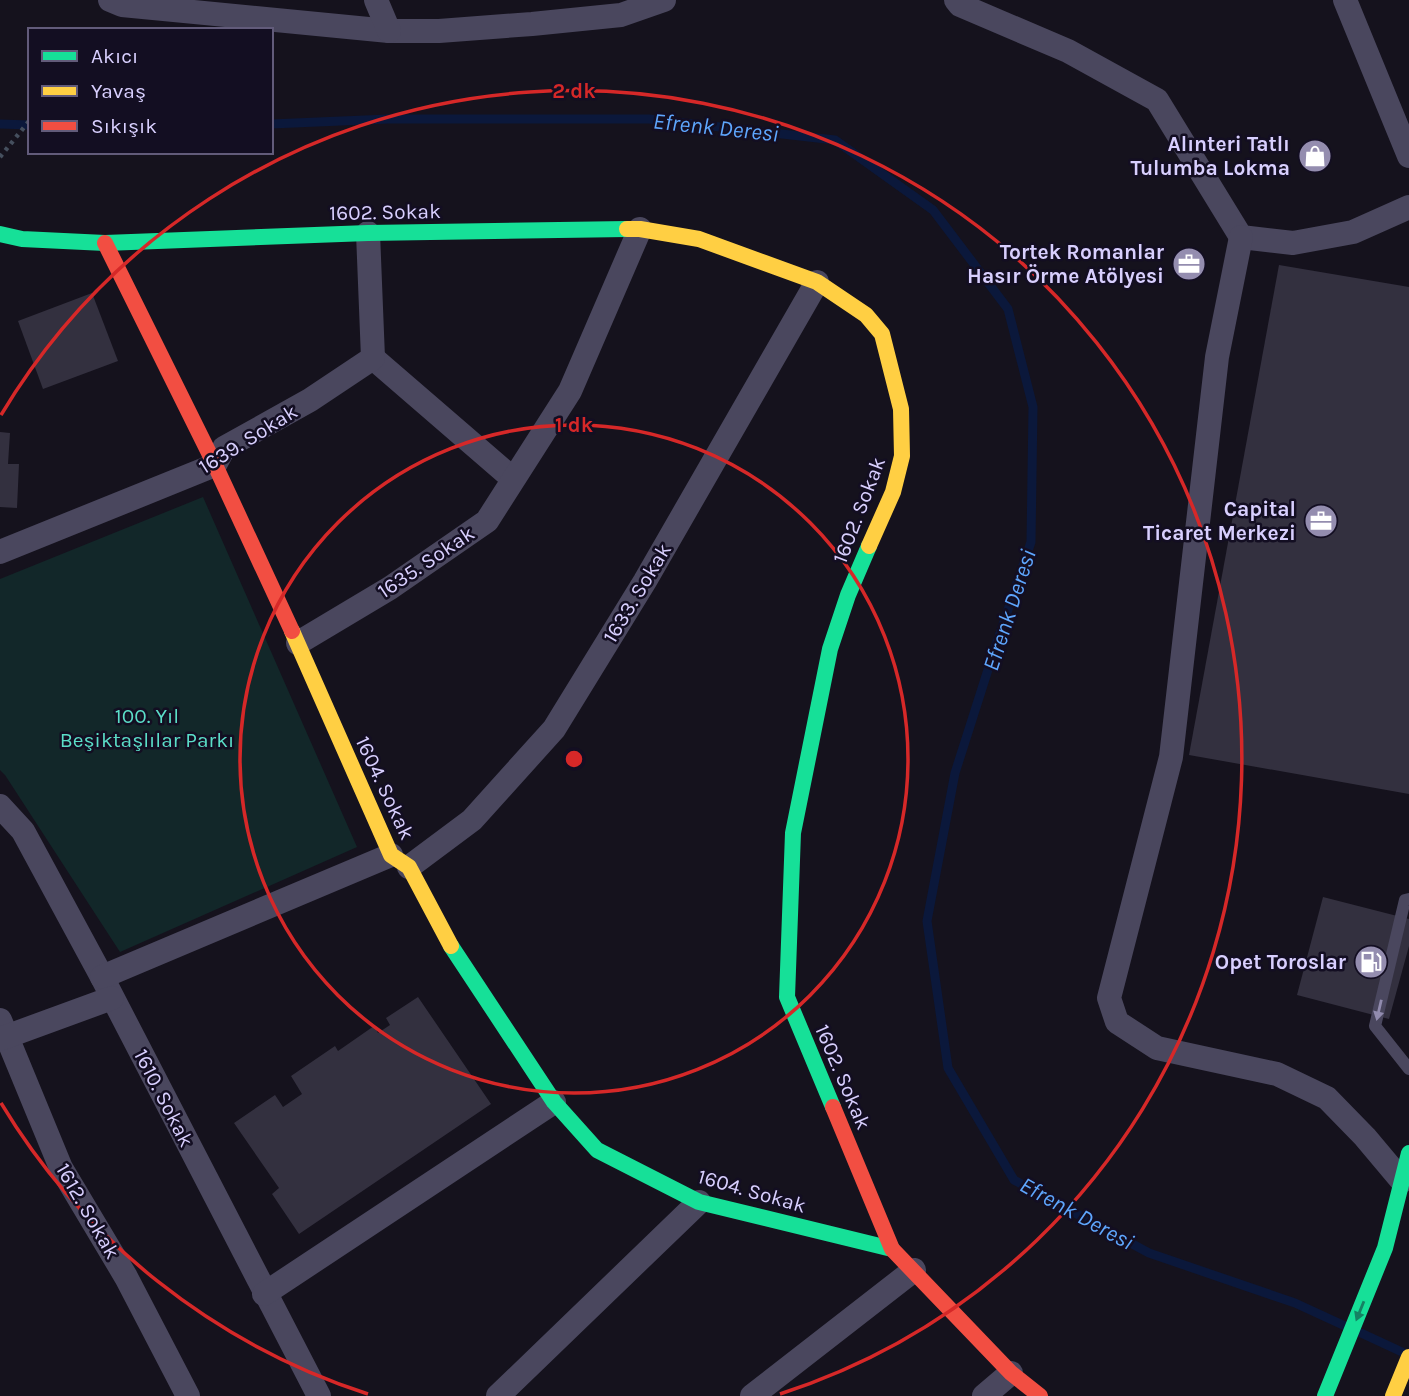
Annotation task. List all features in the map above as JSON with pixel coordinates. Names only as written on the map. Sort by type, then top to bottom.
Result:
[{"type":"main road","name":"1602. Sokak","points":[[0,234],[22,239],[105,243],[368,233],[640,229],[699,239],[817,282],[866,316],[882,334],[901,409],[902,456],[893,492],[848,595],[830,649],[793,833],[787,997],[892,1249],[1011,1373],[1040,1396]]},
{"type":"main road","name":"1604. Sokak","points":[[105,243],[215,465],[400,861],[453,950],[554,1102],[597,1150],[699,1202],[892,1249]]},
{"type":"main road","points":[[1325,1396],[1385,1248],[1409,1153]]},
{"type":"main road","points":[[1394,1396],[1409,1357]]},
{"type":"street","points":[[110,0],[122,5],[388,31],[452,30],[532,24],[664,0]]},
{"type":"street","points":[[376,0],[388,31]]},
{"type":"street","points":[[956,0],[960,5],[1068,51],[1157,100],[1241,237],[1217,357],[1171,757],[1109,998],[1117,1022],[1157,1048],[1277,1073],[1327,1098],[1402,1181]]},
{"type":"street","points":[[1345,0],[1409,156]]},
{"type":"street","points":[[1241,237],[1293,243],[1353,233],[1409,207]]},
{"type":"street","name":"1635. Sokak","points":[[298,643],[390,588],[487,521],[570,391],[640,229]]},
{"type":"street","points":[[368,233],[373,358],[513,480]]},
{"type":"street","name":"1633. Sokak","points":[[2,1032],[400,861],[472,820],[554,729],[645,581],[817,282]]},
{"type":"street","name":"1639. Sokak","points":[[0,552],[215,465],[224,448],[310,400],[373,358]]},
{"type":"street","name":"1610. Sokak","points":[[0,806],[23,831],[319,1396]]},
{"type":"street","name":"1612. Sokak","points":[[2,1032],[61,1168],[126,1277],[188,1396]]},
{"type":"street","points":[[264,1294],[554,1102]]},
{"type":"street","points":[[498,1396],[699,1202]]},
{"type":"street","points":[[752,1396],[914,1270]]},
{"type":"street","points":[[984,1396],[1011,1373]]},
{"type":"lane","points":[[1409,899],[1405,900],[1375,1026],[1409,1069]]},
{"type":"path","points":[[0,158],[28,123]]},
{"type":"green space","name":"100. Yıl Beşiktaşlılar Parkı","points":[[203,497],[357,847],[120,952],[0,770],[0,579]]},
{"type":"building","name":"Capital Ticaret Merkezi","points":[[1279,265],[1409,287],[1409,794],[1189,755]]},
{"type":"building","points":[[92,293],[118,361],[43,389],[18,321]]},
{"type":"building","points":[[0,432],[10,433],[8,464],[19,464],[17,508],[0,507]]},
{"type":"building","points":[[1323,897],[1409,919],[1409,946],[1389,1019],[1297,995]]},
{"type":"building","points":[[418,997],[491,1104],[299,1234],[272,1194],[279,1188],[234,1123],[275,1095],[283,1107],[302,1094],[291,1076],[335,1046],[338,1051],[374,1026],[378,1033],[390,1025],[386,1018]]},
{"type":"waterway","name":"Efrenk Deresi","points":[[273,124],[388,119],[649,119],[835,140],[933,210],[1008,309],[1033,407],[1031,542],[955,773],[927,921],[948,1068],[1014,1180],[1149,1253],[1295,1303],[1345,1326]]},
{"type":"waterway","name":"Efrenk Deresi","points":[[0,124],[28,125]]},
{"type":"waterway","name":"Efrenk Deresi","points":[[1361,1333],[1402,1352]]},
{"type":"traffic: fast","points":[[0,234],[22,239],[105,243],[368,233],[627,229]]},
{"type":"traffic: fast","points":[[833,1107],[787,997],[793,833],[830,649],[848,595],[869,546]]},
{"type":"traffic: fast","points":[[451,946],[554,1102],[597,1150],[699,1202],[892,1249]]},
{"type":"traffic: fast","points":[[1325,1396],[1385,1248],[1409,1153]]},
{"type":"traffic: slow","points":[[627,229],[699,239],[817,282],[866,315],[882,334],[901,409],[902,456],[893,492],[869,546]]},
{"type":"traffic: slow","points":[[292,631],[391,855],[409,867],[451,946]]},
{"type":"traffic: slow","points":[[1393,1396],[1409,1357]]},
{"type":"traffic: jam","points":[[105,243],[215,465],[292,631]]},
{"type":"traffic: jam","points":[[833,1107],[892,1249],[1011,1373],[1040,1396]]},
{"type":"place","name":"Alınteri Tatlı Tulumba Lokma","points":[[1315,156]]},
{"type":"place","name":"Tortek Romanlar Hasır Örme Atölyesi","points":[[1189,264]]},
{"type":"place","name":"Capital Ticaret Merkezi","points":[[1321,521]]},
{"type":"place","name":"Opet Toroslar","points":[[1371,962]]}]
